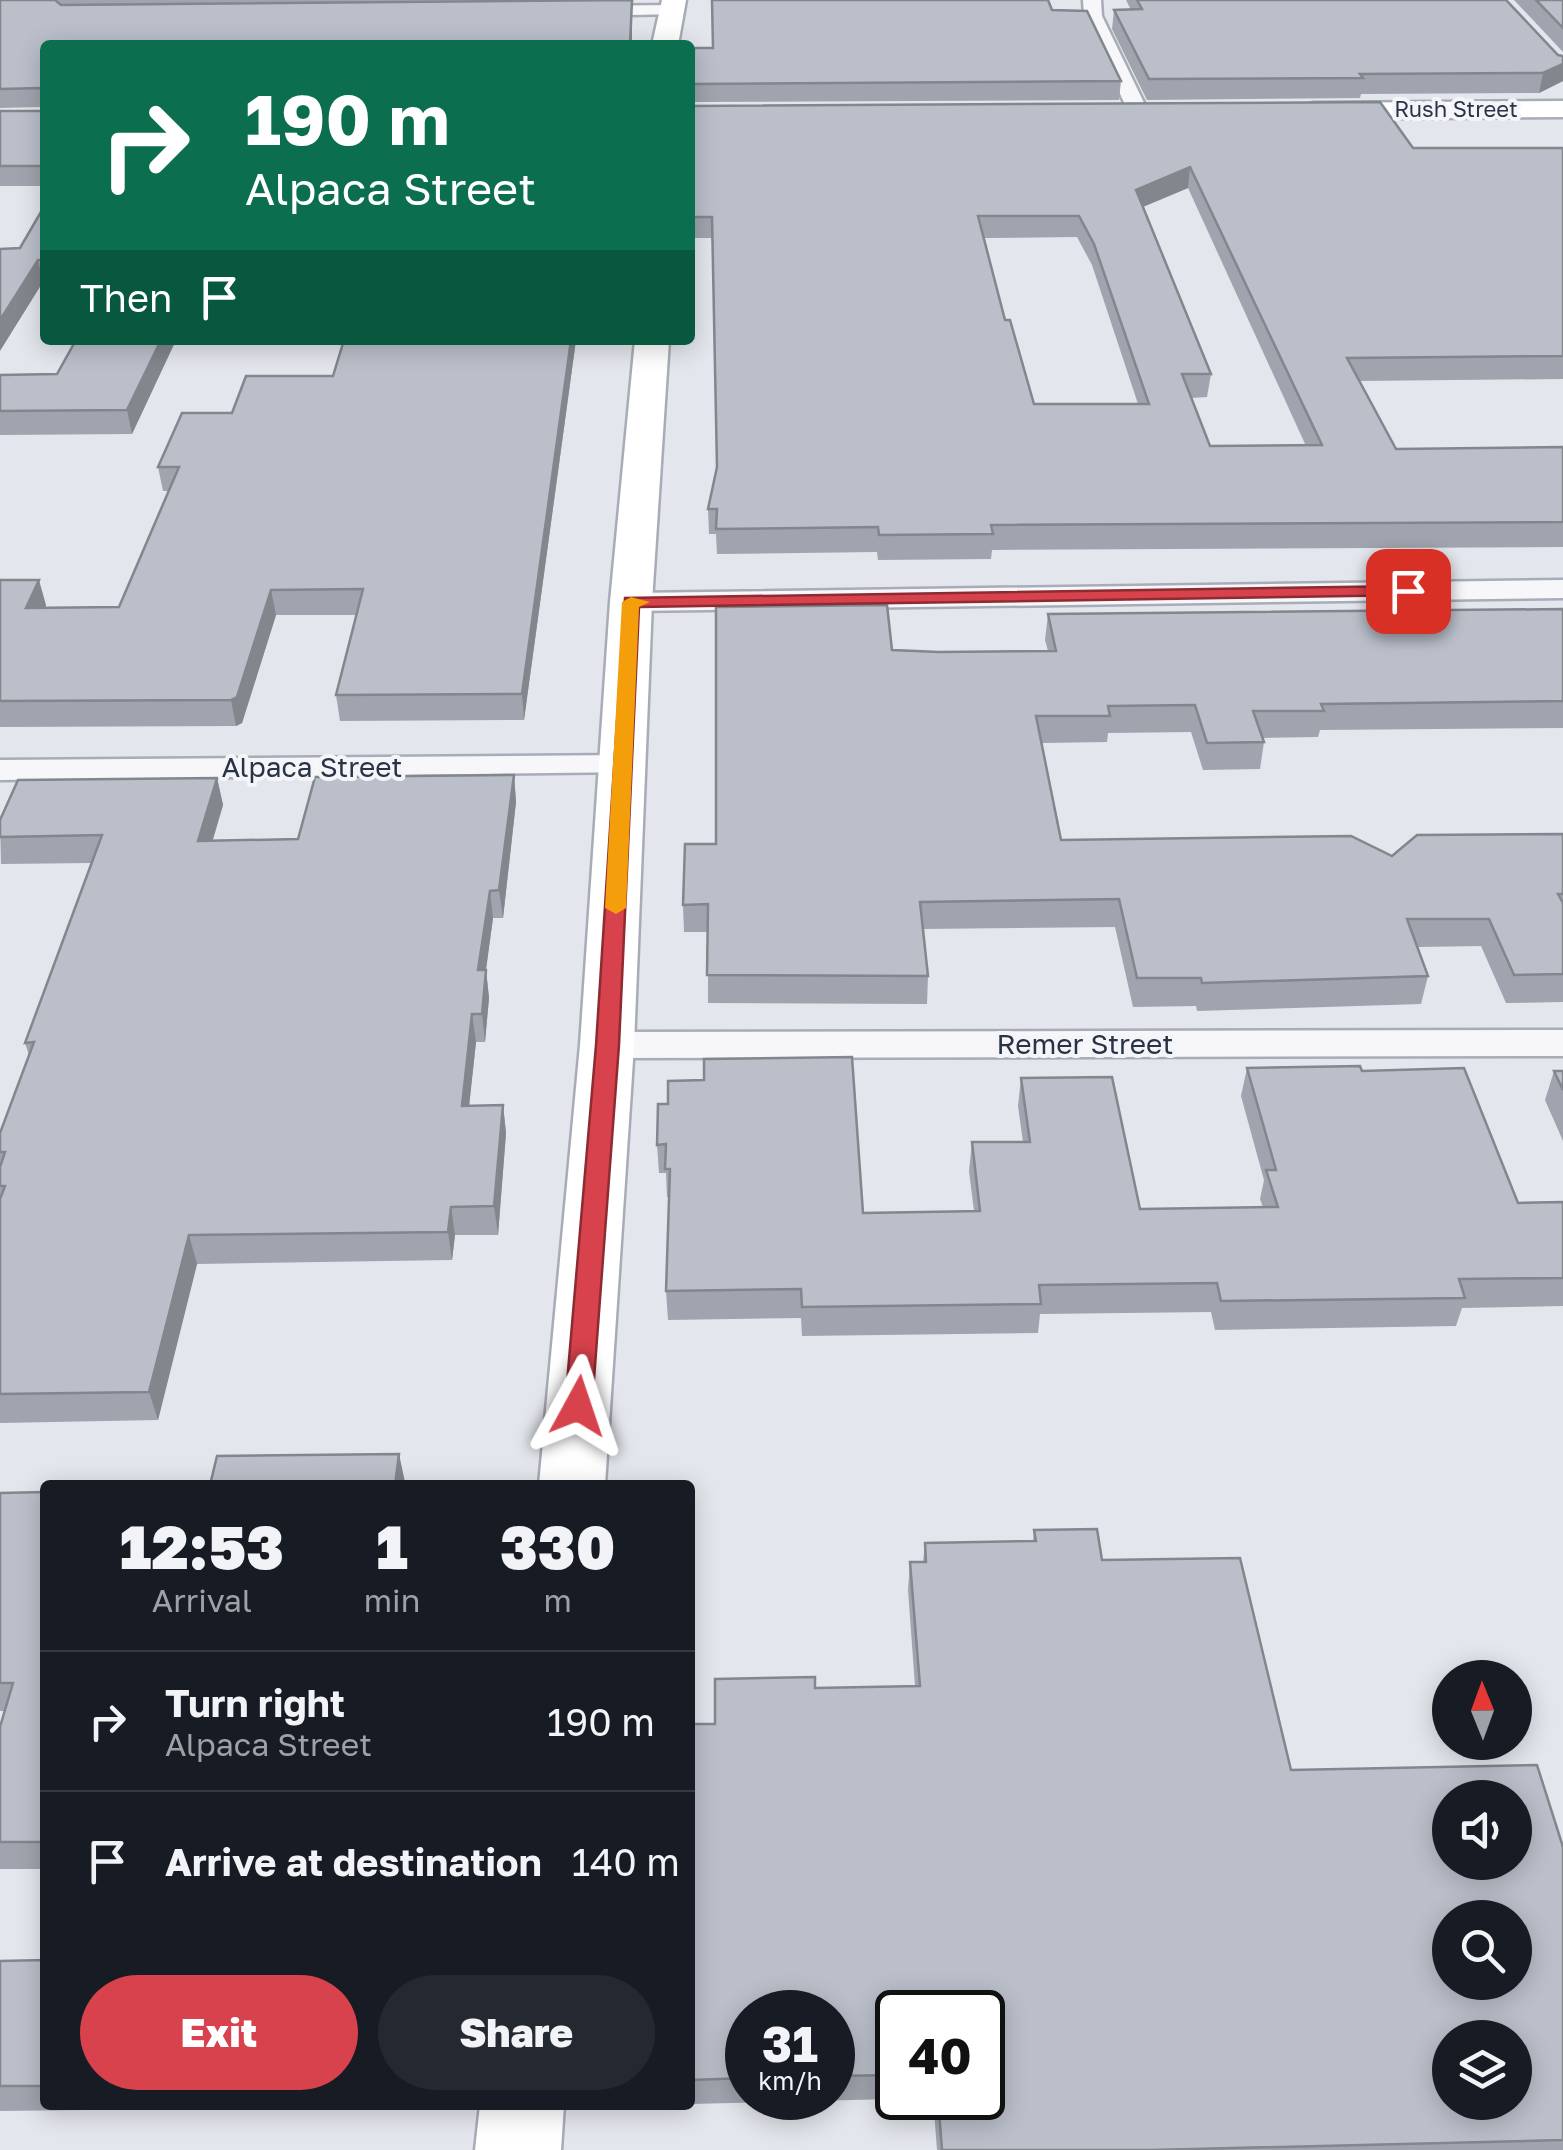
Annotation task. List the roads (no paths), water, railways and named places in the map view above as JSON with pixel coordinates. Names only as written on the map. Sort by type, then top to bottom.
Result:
[{"type":"street","points":[[1092,0],[1093,16],[1148,111],[1106,112]]},
{"type":"street","points":[[556,11],[674,5],[666,40]]},
{"type":"street","name":"Rush Street","points":[[1291,111],[1563,108]]},
{"type":"street","points":[[572,1480],[608,1045],[631,602],[652,345]]},
{"type":"street","points":[[631,602],[1563,589]]},
{"type":"street","name":"Alpaca Street","points":[[0,770],[624,764]]},
{"type":"street","name":"Remer Street","points":[[608,1045],[1563,1042]]},
{"type":"street","points":[[518,2150],[522,2110]]}]
